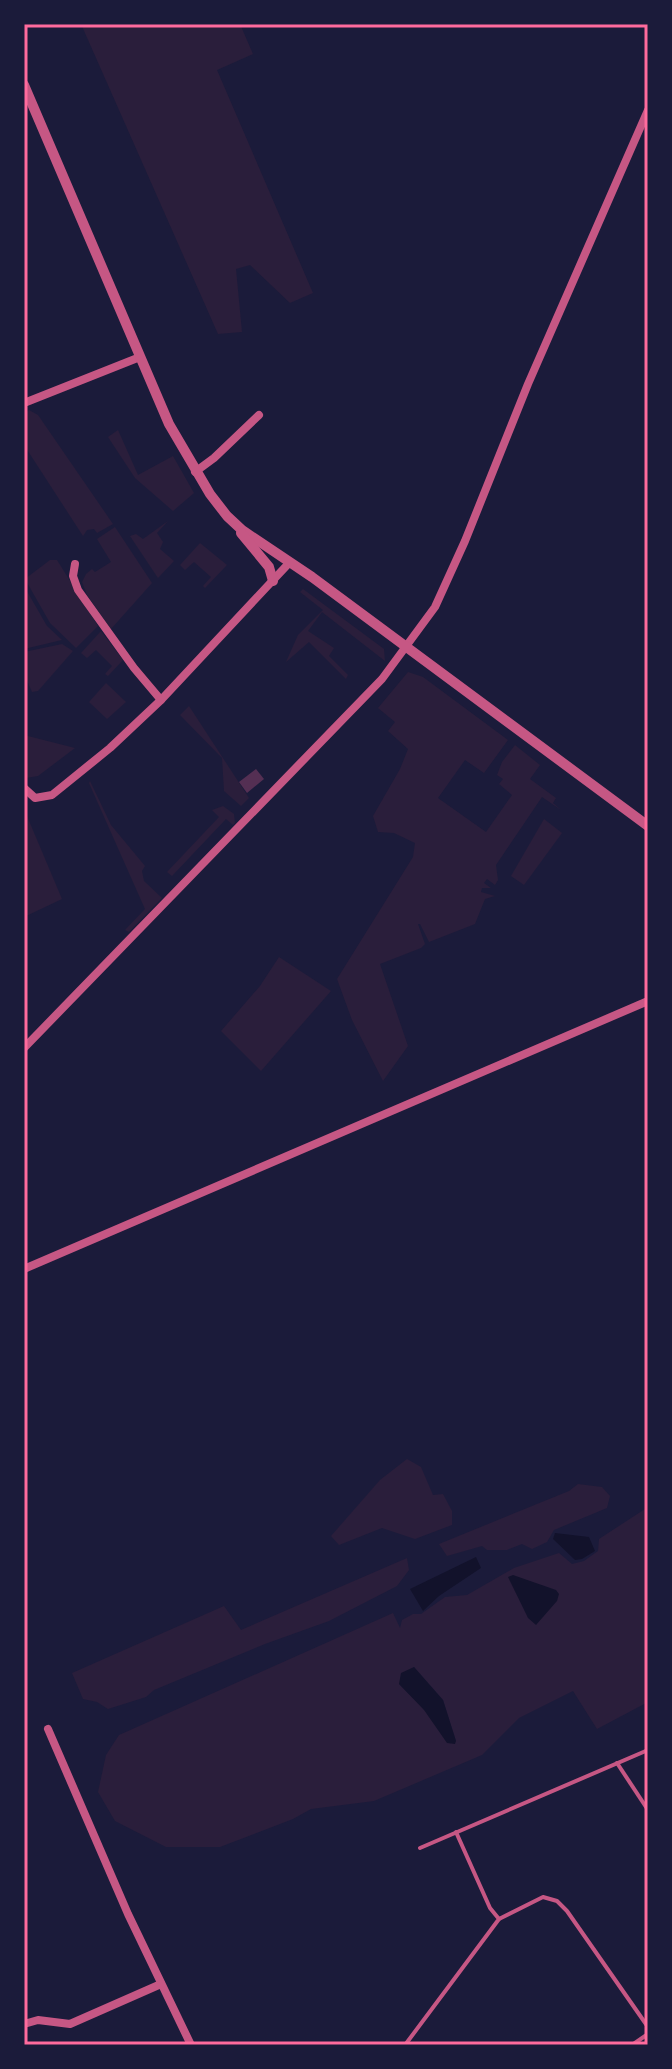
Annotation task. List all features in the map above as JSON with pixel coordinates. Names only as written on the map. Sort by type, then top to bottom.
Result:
[{"type":"street","points":[[24,85],[172,431],[221,509],[269,567],[273,581]]},
{"type":"street","points":[[24,1048],[382,679],[435,607],[528,384],[645,124],[648,110]]},
{"type":"street","points":[[24,403],[140,357]]},
{"type":"street","points":[[195,472],[259,415]]},
{"type":"street","points":[[236,525],[648,826]]},
{"type":"street","points":[[24,788],[35,798],[52,795],[110,748],[161,700],[290,562]]},
{"type":"street","points":[[75,564],[73,576],[78,590],[161,700]]},
{"type":"street","points":[[24,1269],[648,1001]]},
{"type":"street","points":[[48,1729],[191,2045]]},
{"type":"street","points":[[24,2024],[38,2020],[70,2024],[161,1984]]},
{"type":"lane","points":[[420,1848],[648,1750]]},
{"type":"lane","points":[[617,1763],[648,1810]]},
{"type":"lane","points":[[456,1832],[490,1908],[499,1919]]},
{"type":"lane","points":[[405,2045],[499,1919],[543,1897],[557,1901],[567,1911],[648,2027]]},
{"type":"lane","points":[[632,2045],[648,2034]]},
{"type":"shaded area","points":[[81,24],[240,24],[253,54],[217,70],[313,293],[290,303],[250,265],[236,269],[242,332],[218,334]]},
{"type":"shaded area","points":[[29,410],[38,415],[113,524],[97,533],[94,529],[87,530],[83,536],[24,445],[24,413]]},
{"type":"shaded area","points":[[118,430],[138,475],[173,456],[194,493],[173,511],[135,478],[108,437]]},
{"type":"shaded area","points":[[168,521],[157,533],[163,542],[160,549],[174,561],[158,578],[130,536],[136,534],[143,539]]},
{"type":"shaded area","points":[[115,527],[152,583],[111,629],[87,595],[82,582],[92,569],[95,572],[111,562],[97,539]]},
{"type":"shaded area","points":[[200,543],[227,565],[205,588],[203,586],[211,577],[194,562],[185,570],[180,565]]},
{"type":"shaded area","points":[[50,560],[57,560],[98,626],[76,648],[50,623],[25,579]]},
{"type":"shaded area","points":[[24,586],[47,626],[62,640],[24,649]]},
{"type":"shaded area","points":[[303,589],[384,649],[385,661],[322,612],[308,631],[334,648],[329,656],[348,675],[346,679],[309,642],[286,662],[298,635],[323,610],[300,592]]},
{"type":"shaded area","points":[[101,631],[123,660],[108,676],[105,674],[112,666],[96,650],[87,658],[81,653]]},
{"type":"shaded area","points":[[62,644],[73,651],[38,691],[32,692],[24,674],[24,652]]},
{"type":"shaded area","points":[[408,672],[423,677],[508,740],[484,773],[465,760],[438,798],[486,832],[512,795],[499,784],[503,779],[497,775],[502,762],[515,745],[540,765],[530,779],[556,798],[553,803],[561,810],[542,797],[496,865],[498,880],[495,885],[487,879],[484,883],[491,888],[482,888],[481,892],[495,896],[485,899],[475,924],[429,942],[418,924],[425,944],[380,964],[408,1046],[383,1081],[352,1020],[337,979],[413,857],[415,843],[394,833],[378,832],[373,816],[408,749],[388,731],[395,722],[378,708]]},
{"type":"shaded area","points":[[106,683],[126,702],[107,719],[89,702]]},
{"type":"shaded area","points":[[189,706],[249,798],[241,806],[224,791],[222,758],[180,715]]},
{"type":"shaded area","points":[[24,735],[75,748],[38,776],[26,778]]},
{"type":"shaded area","points":[[90,781],[111,825],[145,866],[142,871],[144,881],[162,898],[129,932],[125,930],[145,909]]},
{"type":"shaded area","points":[[223,806],[234,814],[235,823],[233,825],[226,819],[172,876],[167,872],[219,817],[212,810]]},
{"type":"shaded area","points":[[27,816],[62,899],[24,917],[24,818]]},
{"type":"shaded area","points":[[544,819],[562,833],[524,885],[511,876]]},
{"type":"shaded area","points":[[279,957],[331,991],[261,1071],[221,1031],[260,986]]},
{"type":"shaded area","points":[[407,1459],[421,1467],[433,1495],[443,1494],[452,1511],[452,1525],[415,1539],[382,1528],[339,1545],[331,1536],[380,1480]]},
{"type":"shaded area","points":[[578,1484],[602,1487],[610,1496],[607,1508],[554,1530],[547,1542],[532,1549],[522,1544],[507,1550],[487,1550],[482,1546],[447,1556],[439,1544],[569,1491]]},
{"type":"shaded area","points":[[648,1507],[648,1702],[597,1729],[573,1691],[519,1718],[482,1755],[374,1801],[311,1809],[220,1847],[166,1847],[115,1821],[98,1792],[106,1755],[119,1735],[393,1613],[400,1628],[402,1620],[413,1614],[421,1614],[445,1597],[467,1595],[514,1568],[559,1553],[572,1564],[584,1561],[598,1551],[599,1539]],"holes":[[[414,1667],[443,1700],[456,1741],[399,1684]]]},
{"type":"shaded area","points":[[555,1533],[589,1537],[595,1551],[575,1560],[553,1539]]},
{"type":"shaded area","points":[[476,1557],[481,1568],[439,1596],[423,1611],[410,1589]]},
{"type":"shaded area","points":[[407,1558],[409,1570],[397,1586],[329,1621],[154,1690],[146,1697],[108,1709],[97,1702],[83,1699],[72,1673],[224,1606],[241,1630]]},
{"type":"shaded area","points":[[513,1575],[556,1590],[559,1594],[557,1601],[536,1625],[528,1618],[508,1577]]},
{"type":"shaded area","points":[[414,1667],[443,1700],[455,1744],[447,1743],[424,1710],[399,1684],[401,1673]]},
{"type":"building","points":[[256,769],[264,779],[247,793],[239,782]]}]
